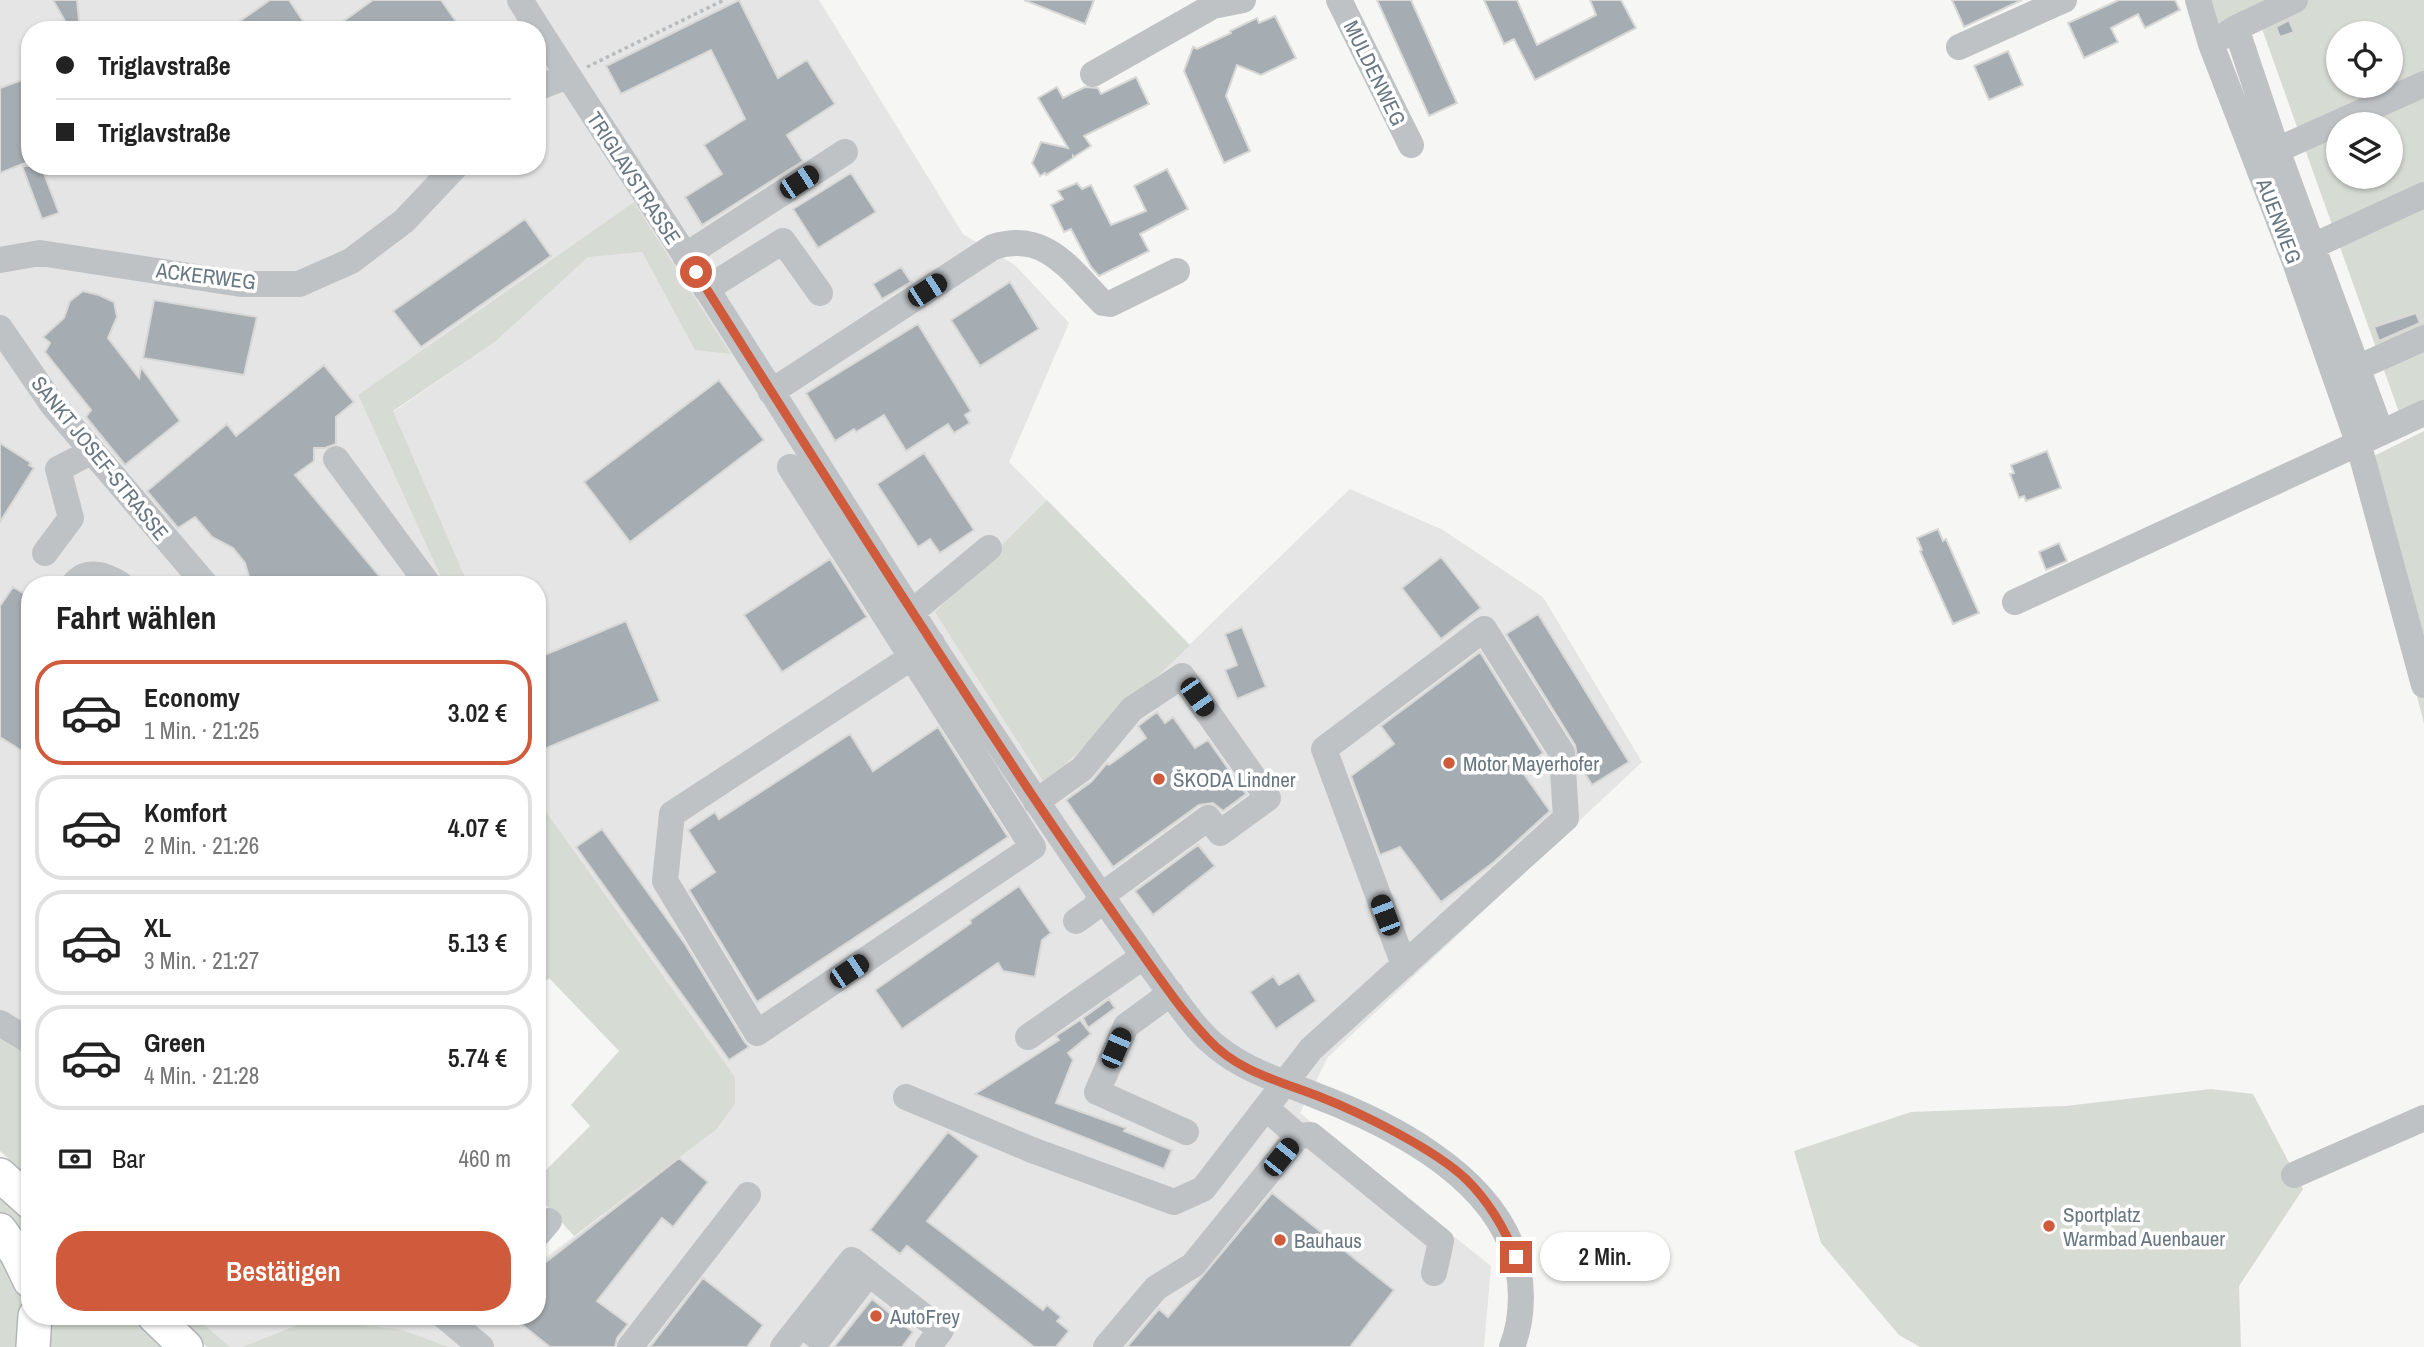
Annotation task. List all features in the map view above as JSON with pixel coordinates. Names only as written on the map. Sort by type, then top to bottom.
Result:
[{"type":"main road","points":[[0,1175],[21,1194]]},
{"type":"main road","points":[[0,1230],[21,1261]]},
{"type":"main road","points":[[33,1347],[34,1325]]},
{"type":"main road","points":[[163,1325],[186,1347]]},
{"type":"street","name":"TRIGLAVSTRASSE","points":[[520,0],[533,21]]},
{"type":"street","points":[[1093,74],[1211,3],[1243,0]]},
{"type":"street","name":"MULDENWEG","points":[[1339,0],[1411,145]]},
{"type":"street","points":[[1959,47],[2064,0]]},
{"type":"street","name":"AUENWEG","points":[[2198,0],[2211,44],[2295,262],[2369,437],[2424,685]]},
{"type":"street","points":[[2211,44],[2236,28],[2295,0]]},
{"type":"street","points":[[2236,28],[2277,150],[2357,368],[2369,437]]},
{"type":"street","name":"TRIGLAVSTRASSE","points":[[546,41],[912,612],[922,650],[1036,802],[1198,1028],[1228,1057],[1246,1068],[1379,1124],[1434,1156],[1465,1178],[1490,1206],[1504,1227],[1516,1257],[1520,1282],[1520,1312],[1512,1347]]},
{"type":"street","points":[[546,85],[568,76]]},
{"type":"street","points":[[2277,150],[2424,84]]},
{"type":"street","points":[[685,256],[845,152]]},
{"type":"street","name":"ACKERWEG","points":[[0,260],[40,253],[241,284],[299,284],[351,261],[404,221],[447,175]]},
{"type":"street","points":[[2313,246],[2424,195]]},
{"type":"street","points":[[706,289],[783,241],[820,293]]},
{"type":"street","points":[[771,392],[993,247],[1022,241],[1036,244],[1054,255],[1103,303],[1111,304],[1177,271]]},
{"type":"street","name":"SANKT JOSEF-STRASSE","points":[[0,328],[52,404],[198,576]]},
{"type":"street","points":[[2357,368],[2424,338]]},
{"type":"street","points":[[2015,603],[2424,413]]},
{"type":"street","points":[[45,554],[71,518],[58,468],[92,452]]},
{"type":"street","points":[[336,458],[422,576]]},
{"type":"street","points":[[790,467],[922,650],[1033,847],[757,1033],[664,881],[671,814],[922,650]]},
{"type":"street","points":[[912,612],[989,548]]},
{"type":"street","points":[[84,576],[107,576]]},
{"type":"street","points":[[906,1097],[1032,1150],[1174,1202],[1203,1189],[1311,1049],[1404,965],[1566,818],[1562,753],[1484,629],[1324,749],[1404,965]]},
{"type":"street","points":[[1036,802],[1082,769],[1132,709],[1182,676],[1268,798],[1220,833],[1208,818],[1101,896],[1094,908],[1076,921]]},
{"type":"street","points":[[1028,1037],[1144,956]]},
{"type":"street","points":[[1171,993],[1126,1026],[1097,1091],[1186,1132]]},
{"type":"street","points":[[0,1023],[21,1036]]},
{"type":"street","points":[[1266,1108],[1298,1136],[1311,1135],[1441,1241],[1434,1273]]},
{"type":"street","points":[[2294,1175],[2424,1118]]},
{"type":"street","points":[[1106,1347],[1156,1288],[1193,1265],[1298,1136]]},
{"type":"street","points":[[630,1347],[748,1195]]},
{"type":"street","points":[[783,1347],[852,1260],[941,1330],[928,1347]]},
{"type":"street","points":[[457,1325],[481,1347]]},
{"type":"path","points":[[568,76],[724,0]]},
{"type":"shaded area","points":[[0,0],[819,0],[963,234],[1015,265],[1069,323],[1009,462],[1189,645],[1350,489],[1443,530],[1543,597],[1642,762],[1328,1057],[1300,1113],[1491,1266],[1484,1347],[449,1347],[400,1329],[297,1325],[546,1325],[546,1257],[716,1130],[735,1104],[546,810],[546,576],[465,576],[393,412],[495,342],[588,256],[642,252],[695,349],[730,353],[634,202],[358,395],[440,576],[21,576],[21,1047],[0,1036]]},
{"type":"shaded area","points":[[2207,0],[2424,0],[2424,404],[2400,415],[2256,12],[2216,29]]},
{"type":"shaded area","points":[[634,202],[731,354],[695,350],[642,252],[588,257],[495,342],[393,411],[465,576],[440,576],[358,395]]},
{"type":"shaded area","points":[[2424,431],[2424,723],[2356,465]]},
{"type":"shaded area","points":[[1047,500],[1190,645],[1045,784],[935,612]]},
{"type":"shaded area","points":[[546,810],[735,1077],[735,1104],[716,1130],[574,1236],[546,1205],[546,1170],[590,1126],[571,1105],[619,1051],[549,978],[546,981]]},
{"type":"shaded area","points":[[0,1036],[21,1047],[21,1170],[0,1151]]},
{"type":"shaded area","points":[[2211,1089],[2253,1094],[2303,1189],[2239,1286],[2241,1347],[1920,1347],[1899,1335],[1821,1243],[1794,1151],[1911,1112],[2066,1106]]},
{"type":"shaded area","points":[[0,1189],[21,1207],[21,1248],[0,1215]]},
{"type":"shaded area","points":[[0,1244],[20,1294],[21,1325],[20,1347],[0,1347]]},
{"type":"shaded area","points":[[41,1325],[144,1325],[167,1347],[39,1347]]},
{"type":"shaded area","points":[[184,1325],[204,1325],[230,1347],[207,1347]]},
{"type":"shaded area","points":[[204,1325],[297,1325],[242,1347],[230,1347]]},
{"type":"shaded area","points":[[297,1325],[355,1325],[400,1329],[449,1347],[242,1347]]},
{"type":"building","points":[[53,0],[77,0],[79,21],[65,21]]},
{"type":"building","points":[[270,0],[289,0],[303,21],[240,21]]},
{"type":"building","points":[[373,0],[441,0],[456,21],[344,21]]},
{"type":"building","points":[[739,0],[778,78],[807,60],[835,104],[787,135],[803,161],[702,225],[685,197],[722,174],[704,145],[745,119],[711,50],[621,94],[606,66]]},
{"type":"building","points":[[1024,0],[1094,0],[1085,24]]},
{"type":"building","points":[[1377,0],[1411,0],[1457,103],[1429,116]]},
{"type":"building","points":[[1484,0],[1517,0],[1537,45],[1596,15],[1590,0],[1621,0],[1636,28],[1535,80],[1514,39],[1504,44]]},
{"type":"building","points":[[1952,0],[2022,0],[1964,27]]},
{"type":"building","points":[[2119,0],[2175,0],[2180,10],[2145,28],[2138,14],[2111,28],[2118,42],[2084,58],[2068,23]]},
{"type":"building","points":[[1275,16],[1296,58],[1261,75],[1237,65],[1226,96],[1250,151],[1224,163],[1184,71],[1193,47],[1197,49],[1257,18],[1259,23]]},
{"type":"building","points":[[2289,20],[2294,32],[2280,37],[2276,27]]},
{"type":"building","points":[[2008,51],[2023,85],[1989,100],[1974,66]]},
{"type":"building","points":[[1136,77],[1149,104],[1084,136],[1091,146],[1046,175],[1045,173],[1040,176],[1032,163],[1041,142],[1068,148],[1038,98],[1057,87],[1063,98],[1085,87],[1098,88],[1101,94]]},
{"type":"building","points":[[21,80],[21,165],[0,173],[0,88]]},
{"type":"building","points":[[1167,169],[1188,209],[1140,234],[1149,251],[1099,276],[1091,267],[1071,229],[1064,232],[1051,205],[1063,199],[1058,191],[1077,183],[1082,189],[1091,185],[1111,225],[1146,211],[1134,186]]},
{"type":"building","points":[[851,173],[876,212],[818,248],[793,209]]},
{"type":"building","points":[[25,175],[44,175],[59,213],[42,219]]},
{"type":"building","points":[[525,219],[551,256],[421,347],[393,311]]},
{"type":"building","points":[[901,267],[911,282],[882,299],[873,284]]},
{"type":"building","points":[[1010,282],[1039,329],[980,366],[951,320]]},
{"type":"building","points":[[83,291],[114,302],[117,317],[108,338],[139,378],[141,367],[180,421],[125,465],[86,417],[91,410],[45,352],[50,343],[43,337],[64,318],[70,301]]},
{"type":"building","points":[[154,300],[257,317],[244,375],[143,358]]},
{"type":"building","points":[[2416,313],[2420,323],[2379,341],[2374,327]]},
{"type":"building","points":[[918,324],[971,411],[965,415],[970,423],[954,433],[948,424],[906,451],[884,415],[835,441],[806,393]]},
{"type":"building","points":[[324,365],[354,402],[336,417],[336,444],[314,448],[314,461],[295,475],[379,576],[249,576],[245,563],[233,548],[212,537],[195,517],[178,528],[147,491],[227,424],[236,436]]},
{"type":"building","points":[[719,380],[764,440],[630,542],[584,482]]},
{"type":"building","points":[[0,443],[31,463],[29,465],[34,468],[0,522]]},
{"type":"building","points":[[2047,451],[2061,488],[2026,501],[2024,496],[2019,498],[2010,474],[2014,473],[2011,465]]},
{"type":"building","points":[[924,453],[974,530],[940,553],[930,539],[918,547],[877,484]]},
{"type":"building","points":[[1938,529],[1943,541],[1946,539],[1979,613],[1953,624],[1920,551],[1922,550],[1917,538]]},
{"type":"building","points":[[2059,543],[2067,561],[2046,570],[2039,552]]},
{"type":"building","points":[[1441,557],[1481,608],[1441,639],[1402,588]]},
{"type":"building","points":[[830,559],[867,617],[782,672],[744,615]]},
{"type":"building","points":[[13,587],[21,592],[21,750],[0,737],[0,606]]},
{"type":"building","points":[[1538,614],[1629,762],[1592,785],[1578,762],[1575,745],[1506,634]]},
{"type":"building","points":[[626,621],[660,701],[546,748],[546,654]]},
{"type":"building","points":[[1242,627],[1266,687],[1237,699],[1225,670],[1237,665],[1225,634]]},
{"type":"building","name":"Motor Mayerhofer","points":[[1480,652],[1543,753],[1521,770],[1550,811],[1494,862],[1441,902],[1400,847],[1380,855],[1351,776],[1394,744],[1381,726]]},
{"type":"building","name":"ŠKODA Lindner","points":[[1157,712],[1165,723],[1173,717],[1195,748],[1208,740],[1246,794],[1223,811],[1213,803],[1199,805],[1113,867],[1066,800],[1091,782],[1107,763],[1109,765],[1146,738],[1138,726]]},
{"type":"building","points":[[938,727],[1008,837],[757,1002],[689,890],[715,872],[688,830],[715,812],[719,819],[850,734],[873,771]]},
{"type":"building","points":[[602,829],[685,944],[749,1047],[729,1060],[576,847]]},
{"type":"building","points":[[1198,845],[1215,866],[1153,915],[1135,891]]},
{"type":"building","points":[[1019,886],[1051,933],[1042,940],[1035,977],[1003,971],[998,963],[902,1029],[875,990]]},
{"type":"building","points":[[1299,973],[1316,1001],[1276,1029],[1250,992],[1273,976],[1279,985]]},
{"type":"building","points":[[1109,999],[1115,1008],[1088,1028],[1083,1018]]},
{"type":"building","points":[[1080,1020],[1091,1034],[1068,1053],[1073,1060],[1056,1103],[1126,1128],[1124,1131],[1172,1150],[1164,1169],[975,1094],[1059,1040],[1056,1036]]},
{"type":"building","points":[[948,1132],[979,1156],[927,1221],[1043,1310],[1047,1305],[1061,1317],[1057,1321],[1069,1331],[1056,1347],[1034,1347],[907,1246],[900,1254],[870,1230]]},
{"type":"building","points":[[679,1158],[708,1182],[673,1227],[662,1218],[597,1301],[628,1324],[617,1338],[615,1347],[550,1347],[522,1325],[546,1325],[546,1262]]},
{"type":"building","name":"Bauhaus","points":[[1272,1193],[1394,1290],[1350,1347],[1127,1347],[1159,1309],[1168,1317]]},
{"type":"building","points":[[703,1278],[763,1325],[747,1347],[650,1347]]},
{"type":"building","name":"AutoFrey","points":[[872,1299],[913,1332],[902,1347],[834,1347]]},
{"type":"place","name":"Motor Mayerhofer","points":[[1449,763]]},
{"type":"place","name":"ŠKODA Lindner","points":[[1159,779]]},
{"type":"place","name":"Sportplatz Warmbad Auenbauer","points":[[2049,1226]]},
{"type":"place","name":"Bauhaus","points":[[1280,1240]]},
{"type":"place","name":"AutoFrey","points":[[876,1316]]},
{"type":"route","points":[[696,272],[1036,802],[1198,1028],[1211,1043],[1246,1068],[1379,1124],[1434,1156],[1465,1178],[1490,1206],[1504,1227],[1516,1257]]}]
